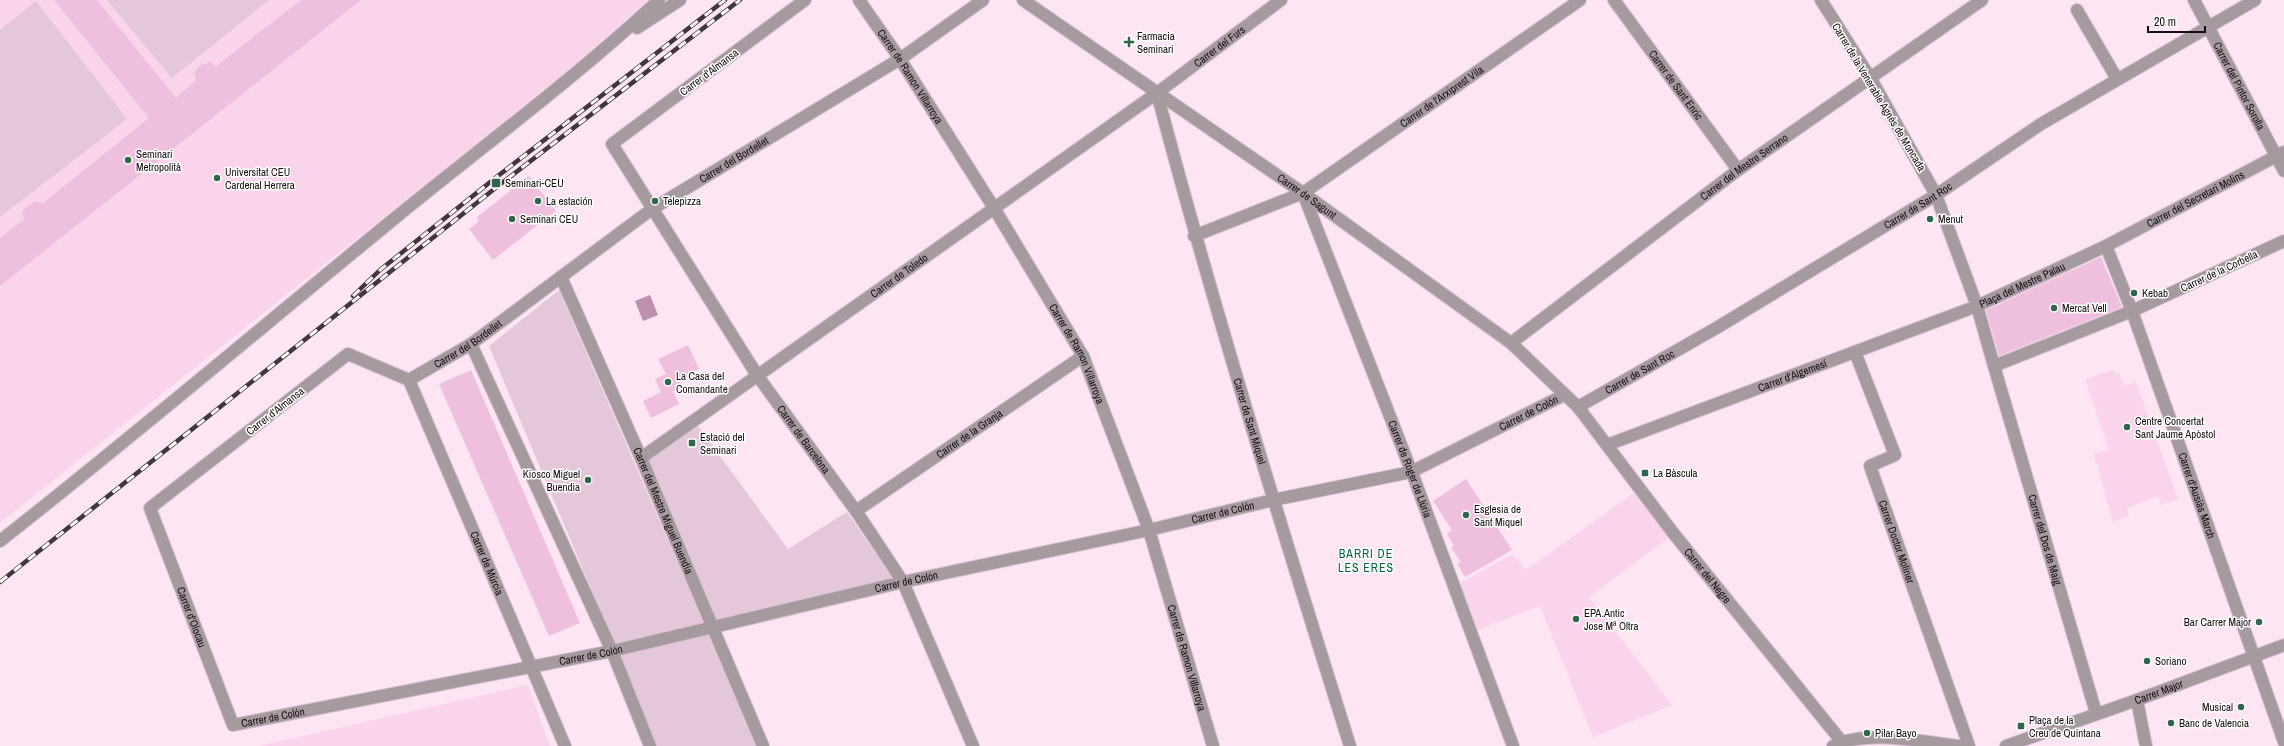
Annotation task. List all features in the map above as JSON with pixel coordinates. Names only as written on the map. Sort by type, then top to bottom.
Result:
[{"type":"street","points":[[0,541],[611,44],[659,0]]},
{"type":"street","points":[[611,44],[680,0]]},
{"type":"street","name":"Carrer d'Almansa","points":[[612,144],[805,0]]},
{"type":"street","name":"Carrer de Ramon Villarroya","points":[[859,0],[900,59],[994,208],[1083,356],[1149,530],[1213,746]]},
{"type":"street","name":"Carrer del Bordellet","points":[[409,380],[471,344],[652,209],[900,59],[983,0]]},
{"type":"street","name":"Carrer de Sagunt","points":[[1023,0],[1303,194],[1511,343],[1578,407]]},
{"type":"street","name":"Carrer del Furs","points":[[1157,93],[1281,0]]},
{"type":"street","name":"Carrer de l'Arxiprest Vila","points":[[1194,236],[1303,194],[1580,0]]},
{"type":"street","name":"Carrer de Sant Enric","points":[[1614,0],[1738,170]]},
{"type":"street","name":"Carrer de la Venerable Agnés de Moncada","points":[[1821,0],[1871,79],[1936,195],[1977,306]]},
{"type":"street","name":"Carrer del Mestre Serrano","points":[[1511,343],[1738,170],[1871,79],[1982,0]]},
{"type":"street","name":"Carrer del Pintor Sorolla","points":[[2194,0],[2207,26],[2280,154],[2284,171]]},
{"type":"street","name":"Carrer de Sant Roc","points":[[1578,407],[1718,327],[1936,195],[2041,124],[2207,26],[2255,0]]},
{"type":"street","points":[[2077,10],[2117,79]]},
{"type":"street","name":"Carrer de Toledo","points":[[640,458],[1157,93]]},
{"type":"street","name":"Carrer de Sant Miquel","points":[[1157,93],[1194,236],[1273,500],[1350,746]]},
{"type":"street","name":"Carrer de Barcelona","points":[[612,144],[757,375],[856,511],[903,582],[973,746]]},
{"type":"street","name":"Carrer del Secretari Molins","points":[[2106,246],[2280,154]]},
{"type":"street","name":"Carrer de Roger de Llúria","points":[[1303,194],[1411,472],[1513,746]]},
{"type":"street","name":"Carrer de la Corbella","points":[[2132,311],[2284,241]]},
{"type":"street","points":[[1994,366],[2132,311],[2106,246]]},
{"type":"street","name":"Plaça del Mestre Palau","points":[[1994,366],[1977,306],[2106,246]]},
{"type":"street","name":"Carrer del Mestre Miguel Buendía","points":[[560,277],[640,458],[762,746]]},
{"type":"street","name":"Carrer d'Algemesí","points":[[1607,444],[1977,306]]},
{"type":"street","name":"Carrer d'Ausiàs March","points":[[2132,311],[2284,742]]},
{"type":"street","points":[[471,344],[612,651],[650,746]]},
{"type":"street","name":"Carrer Doctor Moliner","points":[[1855,352],[1895,455],[1870,466],[1970,746]]},
{"type":"street","name":"Carrer d'Almansa","points":[[150,508],[348,354],[409,380]]},
{"type":"street","name":"Carrer de la Granja","points":[[856,511],[1083,356]]},
{"type":"street","name":"Carrer del Dos de Maig","points":[[1994,366],[2096,713]]},
{"type":"street","name":"Carrer de Múrcia","points":[[409,380],[530,668],[565,746]]},
{"type":"street","name":"Carrer de Colón","points":[[234,725],[612,651],[903,582],[1149,530],[1273,500],[1411,472],[1564,395]]},
{"type":"street","name":"Carrer del Negre","points":[[1578,407],[1674,534],[1838,744]]},
{"type":"street","name":"Carrer d'Olocau","points":[[150,508],[234,725]]},
{"type":"street","name":"Carrer Major","points":[[2033,742],[2096,713],[2137,700],[2284,645]]},
{"type":"street","points":[[2137,700],[2146,746]]},
{"type":"street","points":[[1838,744],[1875,738],[1886,738],[1958,746]]},
{"type":"street","points":[[2006,746],[2033,742]]},
{"type":"shaded area","name":"Universitat CEU Cardenal Herrera","points":[[0,0],[648,0],[567,71],[0,523]]},
{"type":"shaded area","points":[[107,0],[269,0],[172,78]]},
{"type":"shaded area","points":[[36,1],[127,119],[0,217],[0,30]]},
{"type":"shaded area","points":[[559,290],[705,625],[615,646],[489,346]]},
{"type":"shaded area","points":[[650,295],[658,315],[643,321],[635,301]]},
{"type":"shaded area","name":"Centre Concertat Sant Jaume Apòstol","points":[[2113,370],[2115,374],[2119,373],[2124,386],[2136,382],[2178,499],[2161,505],[2158,496],[2127,508],[2129,516],[2113,522],[2094,454],[2109,450],[2085,379]]},
{"type":"shaded area","points":[[698,426],[788,549],[847,512],[894,580],[714,625],[646,462]]},
{"type":"shaded area","name":"EPA.Antic Jose Mª Oltra","points":[[1641,488],[1674,534],[1589,597],[1672,705],[1593,737],[1540,606],[1471,632],[1454,586],[1513,554],[1526,570]]},
{"type":"shaded area","points":[[708,634],[756,746],[656,746],[619,653]]},
{"type":"shaded area","points":[[528,685],[550,746],[259,746]]},
{"type":"building","name":"Seminari Metropolità","points":[[54,0],[97,0],[176,98],[196,80],[194,73],[200,65],[211,62],[215,67],[301,0],[361,0],[0,286],[0,238],[24,219],[22,211],[35,201],[43,203],[149,118]]},
{"type":"building","name":"Seminari CEU","points":[[529,176],[556,211],[493,260],[469,229],[479,221],[477,217]]},
{"type":"building","name":"Mercat Vell","points":[[2101,257],[2122,307],[1999,356],[1986,310]]},
{"type":"building","name":"La Casa del Comandante","points":[[688,345],[699,369],[691,373],[692,376],[675,385],[677,389],[673,391],[679,404],[651,418],[643,401],[661,392],[655,379],[666,374],[658,359]]},
{"type":"building","points":[[471,370],[580,623],[549,636],[439,384]]},
{"type":"building","name":"Esglesia de Sant Miquel","points":[[1466,479],[1512,550],[1465,577],[1457,564],[1461,562],[1451,548],[1454,546],[1447,534],[1452,530],[1433,501]]},
{"type":"railway","points":[[353,296],[380,270],[494,179],[725,0]]},
{"type":"railway","points":[[0,582],[498,186],[740,0]]},
{"type":"place","name":"Farmacia Seminari","points":[[1129,42]]},
{"type":"place","name":"Seminari Metropolità","points":[[128,160]]},
{"type":"place","name":"Universitat CEU Cardenal Herrera","points":[[217,178]]},
{"type":"place","name":"Seminari-CEU","points":[[496,183]]},
{"type":"place","name":"La estación","points":[[538,201]]},
{"type":"place","name":"Telepizza","points":[[655,201]]},
{"type":"place","name":"Seminari CEU","points":[[512,219]]},
{"type":"place","name":"Menut","points":[[1930,219]]},
{"type":"place","name":"Kebab","points":[[2134,293]]},
{"type":"place","name":"Mercat Vell","points":[[2054,308]]},
{"type":"place","name":"La Casa del Comandante","points":[[668,382]]},
{"type":"place","name":"Centre Concertat Sant Jaume Apòstol","points":[[2127,427]]},
{"type":"place","name":"Estació del Seminari","points":[[692,443]]},
{"type":"place","name":"La Bàscula","points":[[1645,473]]},
{"type":"place","name":"Kiosco Miguel Buendia","points":[[588,480]]},
{"type":"place","name":"Esglesia de Sant Miquel","points":[[1466,515]]},
{"type":"place","name":"EPA.Antic Jose Mª Oltra","points":[[1576,619]]},
{"type":"place","name":"Bar Carrer Major","points":[[2259,622]]},
{"type":"place","name":"Soriano","points":[[2147,661]]},
{"type":"place","name":"Musical","points":[[2241,707]]},
{"type":"place","name":"Banc de Valencia","points":[[2171,723]]},
{"type":"place","name":"Plaça de la Creu de Quintana","points":[[2021,726]]},
{"type":"place","name":"Pilar Bayo","points":[[1867,733]]},
{"type":"district","name":"BARRI DE LES ERES","points":[[1366,561]]}]
